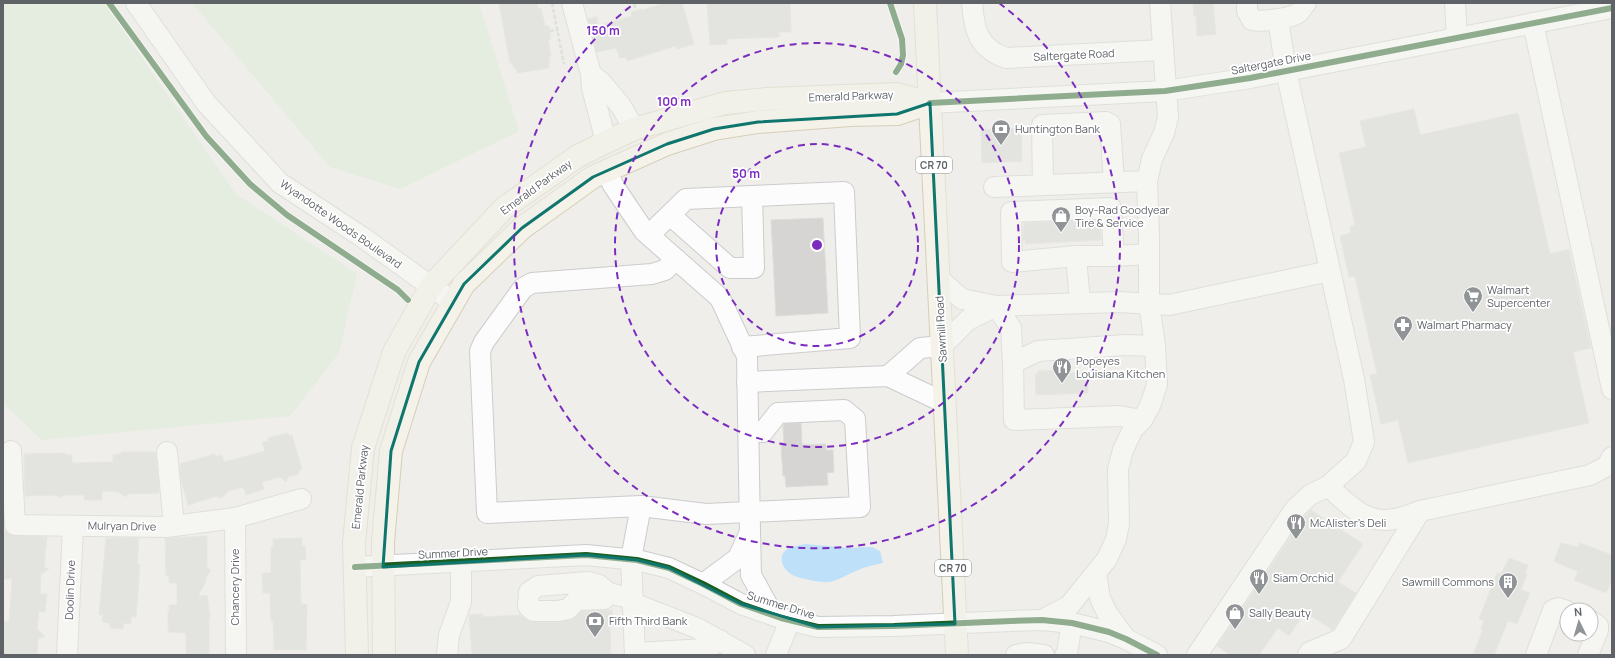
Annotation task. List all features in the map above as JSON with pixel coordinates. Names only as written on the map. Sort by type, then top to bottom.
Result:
[{"type":"main road","name":"Sawmill Road","points":[[925,3],[957,655]]},
{"type":"main road","name":"Emerald Parkway","points":[[357,655],[354,543],[362,448],[394,352],[431,286],[504,208],[578,156],[606,142],[634,129],[724,103],[766,98],[897,94],[930,103]]},
{"type":"main road","name":"Emerald Parkway","points":[[384,655],[382,542],[391,452],[419,362],[464,284],[522,228],[593,178],[668,144],[714,129],[758,122],[850,115],[897,114],[930,103]]},
{"type":"street","name":"Wyandotte Woods Boulevard","points":[[136,3],[206,103],[280,183],[362,237],[453,302]]},
{"type":"street","points":[[572,3],[591,74],[592,88],[606,142]]},
{"type":"street","name":"Saltergate Road","points":[[972,3],[973,21],[977,35],[988,48],[996,54],[1006,58],[1162,50]]},
{"type":"street","points":[[1042,620],[1069,606],[1096,574],[1106,559],[1116,539],[1119,524],[1118,469],[1123,450],[1134,429],[1142,420],[1150,406],[1157,385],[1155,346],[1149,303],[1147,180],[1152,159],[1164,133],[1168,117],[1162,50],[1160,3]]},
{"type":"street","points":[[1247,3],[1247,11],[1252,20],[1259,22],[1298,14],[1306,3]]},
{"type":"street","points":[[1455,3],[1456,38]]},
{"type":"street","name":"Saltergate Drive","points":[[930,103],[1165,91],[1250,78],[1612,8]]},
{"type":"street","points":[[1197,655],[1296,509],[1310,494],[1328,486],[1356,460],[1364,442],[1354,379],[1286,71],[1278,19]]},
{"type":"street","points":[[1533,23],[1612,389]]},
{"type":"street","points":[[591,74],[601,82],[621,106],[634,129]]},
{"type":"street","points":[[1043,185],[1042,125],[1106,122],[1110,124],[1114,182]]},
{"type":"street","points":[[607,171],[613,185],[644,231],[720,298],[747,356],[751,575],[781,618],[776,655]]},
{"type":"street","points":[[994,187],[1147,180]]},
{"type":"street","points":[[649,236],[686,199],[844,192],[850,338],[742,347]]},
{"type":"street","points":[[670,215],[730,268],[754,268],[752,196]]},
{"type":"street","points":[[1114,256],[1111,208],[1011,212],[1012,262],[1076,256],[1114,256],[1149,254]]},
{"type":"street","points":[[1076,256],[1080,303]]},
{"type":"street","points":[[676,259],[665,270],[652,274],[532,283],[522,288],[484,342],[480,351],[487,513],[641,506],[706,514],[750,522],[860,507],[855,418],[844,410],[778,413],[763,432],[748,431]]},
{"type":"street","points":[[939,278],[962,299],[996,306],[1080,303],[1149,303],[1169,305],[1330,271]]},
{"type":"street","points":[[888,376],[920,348],[942,346],[968,320],[996,306]]},
{"type":"street","points":[[996,306],[1011,328],[1014,420],[1119,416],[1142,420]]},
{"type":"street","points":[[1013,363],[1038,351],[1125,345],[1155,346]]},
{"type":"street","points":[[747,382],[888,376],[945,402]]},
{"type":"street","name":"Mulryan Drive","points":[[11,451],[14,525],[174,526],[235,518],[301,499]]},
{"type":"street","points":[[167,452],[174,526]]},
{"type":"street","points":[[1328,486],[1356,512],[1371,519],[1393,520],[1420,511],[1590,475],[1607,466],[1612,457]]},
{"type":"street","points":[[641,506],[631,559],[635,654],[706,648],[720,640]]},
{"type":"street","points":[[1308,655],[1310,652],[1341,639],[1420,511]]},
{"type":"street","name":"Chancery Drive","points":[[235,518],[241,654]]},
{"type":"street","points":[[703,584],[738,558],[750,522]]},
{"type":"street","name":"Doolin Drive","points":[[67,655],[73,526]]},
{"type":"street","name":"Summer Drive","points":[[355,567],[383,567],[586,555],[631,559],[669,568],[741,604],[781,618],[818,627],[894,626],[1042,620],[1072,623],[1109,632],[1126,639],[1152,654]]},
{"type":"street","points":[[447,655],[449,635],[461,602],[461,562]]},
{"type":"street","points":[[1096,574],[1100,598],[1107,613],[1126,639]]},
{"type":"street","points":[[609,593],[633,601],[697,628],[745,655]]},
{"type":"street","points":[[1536,655],[1553,610],[1559,608]]},
{"type":"street","points":[[1070,651],[1072,623]]},
{"type":"street","points":[[1588,655],[1593,642]]},
{"type":"street","points":[[1016,655],[1027,653],[1044,655]]},
{"type":"path","points":[[552,3],[564,64]]},
{"type":"path","points":[[634,4],[636,10]]},
{"type":"path","points":[[550,31],[558,30]]},
{"type":"highlighted area","points":[[930,103],[955,624],[818,627],[741,604],[669,568],[637,560],[586,555],[383,567],[391,451],[419,362],[464,284],[522,228],[593,177],[667,144],[714,129],[758,122],[897,114]]},
{"type":"green space","points":[[3,3],[104,3],[236,194],[357,274],[339,353],[290,416],[42,440],[3,403]]},
{"type":"green space","points":[[192,3],[479,3],[519,131],[400,189],[330,167]]},
{"type":"water","points":[[805,544],[851,548],[872,547],[880,551],[883,563],[862,568],[830,582],[805,579],[795,576],[787,571],[784,567],[782,555],[787,549]]},
{"type":"building","points":[[499,3],[537,3],[538,8],[541,8],[545,26],[549,26],[551,39],[548,39],[551,56],[549,56],[549,68],[517,73],[516,68],[514,69],[512,63],[510,63]]},
{"type":"building","points":[[665,3],[682,3],[694,44],[677,49],[676,46],[627,61],[625,57],[620,58],[616,48],[597,52],[588,19],[597,17],[598,26],[632,16],[631,12]]},
{"type":"building","points":[[707,3],[790,3],[791,32],[779,32],[779,37],[727,39],[727,44],[710,45]]},
{"type":"building","points":[[1193,3],[1213,3],[1216,34],[1197,36],[1196,16],[1194,16]]},
{"type":"building","name":"Walmart Supercenter","points":[[1414,109],[1420,135],[1518,113],[1550,254],[1569,249],[1591,348],[1573,352],[1589,423],[1408,463],[1398,420],[1381,424],[1370,375],[1377,374],[1355,276],[1349,277],[1340,236],[1351,233],[1350,227],[1355,225],[1339,153],[1366,147],[1360,121]]},
{"type":"building","name":"Huntington Bank","points":[[1021,128],[1022,161],[982,163],[981,130]]},
{"type":"building","points":[[823,218],[828,313],[776,316],[771,220]]},
{"type":"building","name":"Boy-Rad Goodyear Tire & Service","points":[[1100,220],[1101,240],[1025,244],[1025,240],[1023,240],[1024,223]]},
{"type":"building","name":"Popeyes Louisiana Kitchen","points":[[1066,370],[1066,373],[1088,372],[1088,393],[1036,395],[1035,374],[1038,374],[1038,371]]},
{"type":"building","points":[[801,423],[802,445],[826,444],[826,450],[833,450],[834,472],[827,473],[828,485],[786,487],[785,476],[783,476],[781,445],[784,444],[783,426],[784,424]]},
{"type":"building","points":[[288,433],[289,436],[292,435],[302,470],[299,470],[299,474],[288,477],[286,482],[280,477],[262,482],[264,489],[246,495],[243,487],[229,491],[220,498],[217,496],[188,505],[181,480],[180,464],[215,454],[215,457],[222,455],[224,462],[265,451],[262,442],[269,441],[268,438]]},
{"type":"building","points":[[121,452],[156,452],[159,493],[128,494],[126,497],[118,492],[102,491],[102,500],[84,500],[84,495],[63,495],[61,498],[55,495],[25,496],[24,454],[65,453],[65,455],[72,455],[72,463],[113,462],[113,455],[121,454]]},
{"type":"building","points":[[1311,510],[1363,544],[1338,582],[1356,593],[1333,630],[1305,612],[1289,636],[1278,628],[1259,655],[1230,655],[1217,646],[1304,517]]},
{"type":"building","points":[[4,531],[14,536],[47,537],[44,567],[49,569],[41,574],[40,594],[47,594],[45,612],[39,611],[37,629],[45,636],[38,639],[37,655],[3,655],[3,622],[9,622],[12,579],[4,579]]},
{"type":"building","points":[[207,536],[207,568],[211,570],[206,577],[206,581],[198,596],[207,595],[210,617],[209,655],[186,655],[186,633],[169,632],[168,628],[169,605],[177,605],[177,583],[169,583],[169,576],[166,576],[165,538]]},
{"type":"building","points":[[106,538],[139,538],[137,564],[140,565],[136,617],[131,617],[131,624],[124,623],[123,629],[110,628],[110,623],[102,622],[103,615],[99,615]]},
{"type":"building","points":[[302,538],[302,546],[305,546],[306,560],[300,560],[301,604],[307,604],[306,650],[274,650],[270,593],[263,593],[262,573],[271,573],[271,547],[273,547],[273,539]]},
{"type":"building","points":[[1561,543],[1578,547],[1580,543],[1612,555],[1612,585],[1610,584],[1606,593],[1574,580],[1578,572],[1554,561]]},
{"type":"building","name":"Sawmill Commons","points":[[1509,558],[1528,565],[1525,574],[1527,574],[1521,590],[1530,593],[1517,624],[1508,621],[1494,655],[1473,655],[1483,629],[1481,629],[1484,621],[1479,619],[1497,573],[1501,574]]},
{"type":"building","points":[[612,610],[613,625],[610,625],[611,655],[472,655],[469,615],[483,614],[483,617],[520,615],[529,622],[558,622],[571,620],[582,611]]},
{"type":"cycle path","points":[[109,3],[206,136],[250,184],[287,215],[398,290],[408,300]]},
{"type":"cycle path","points":[[890,3],[902,39],[903,55],[901,64],[896,72]]},
{"type":"cycle path","points":[[930,103],[1165,91],[1250,78],[1612,8]]},
{"type":"cycle path","points":[[355,567],[586,555],[637,560],[669,568],[741,604],[781,618],[818,627],[894,626],[1042,620],[1072,623],[1109,632],[1157,655]]},
{"type":"place","name":"Huntington Bank","points":[[1001,146]]},
{"type":"place","name":"Boy-Rad Goodyear Tire & Service","points":[[1061,233]]},
{"type":"place","name":"Walmart Supercenter","points":[[1473,313]]},
{"type":"place","name":"Walmart Pharmacy","points":[[1403,342]]},
{"type":"place","name":"Popeyes Louisiana Kitchen","points":[[1062,384]]},
{"type":"place","name":"McAlister's Deli","points":[[1296,540]]},
{"type":"place","name":"Siam Orchid","points":[[1259,595]]},
{"type":"place","name":"Sawmill Commons","points":[[1508,599]]},
{"type":"place","name":"Sally Beauty","points":[[1235,630]]},
{"type":"place","name":"Fifth Third Bank","points":[[595,638]]}]
